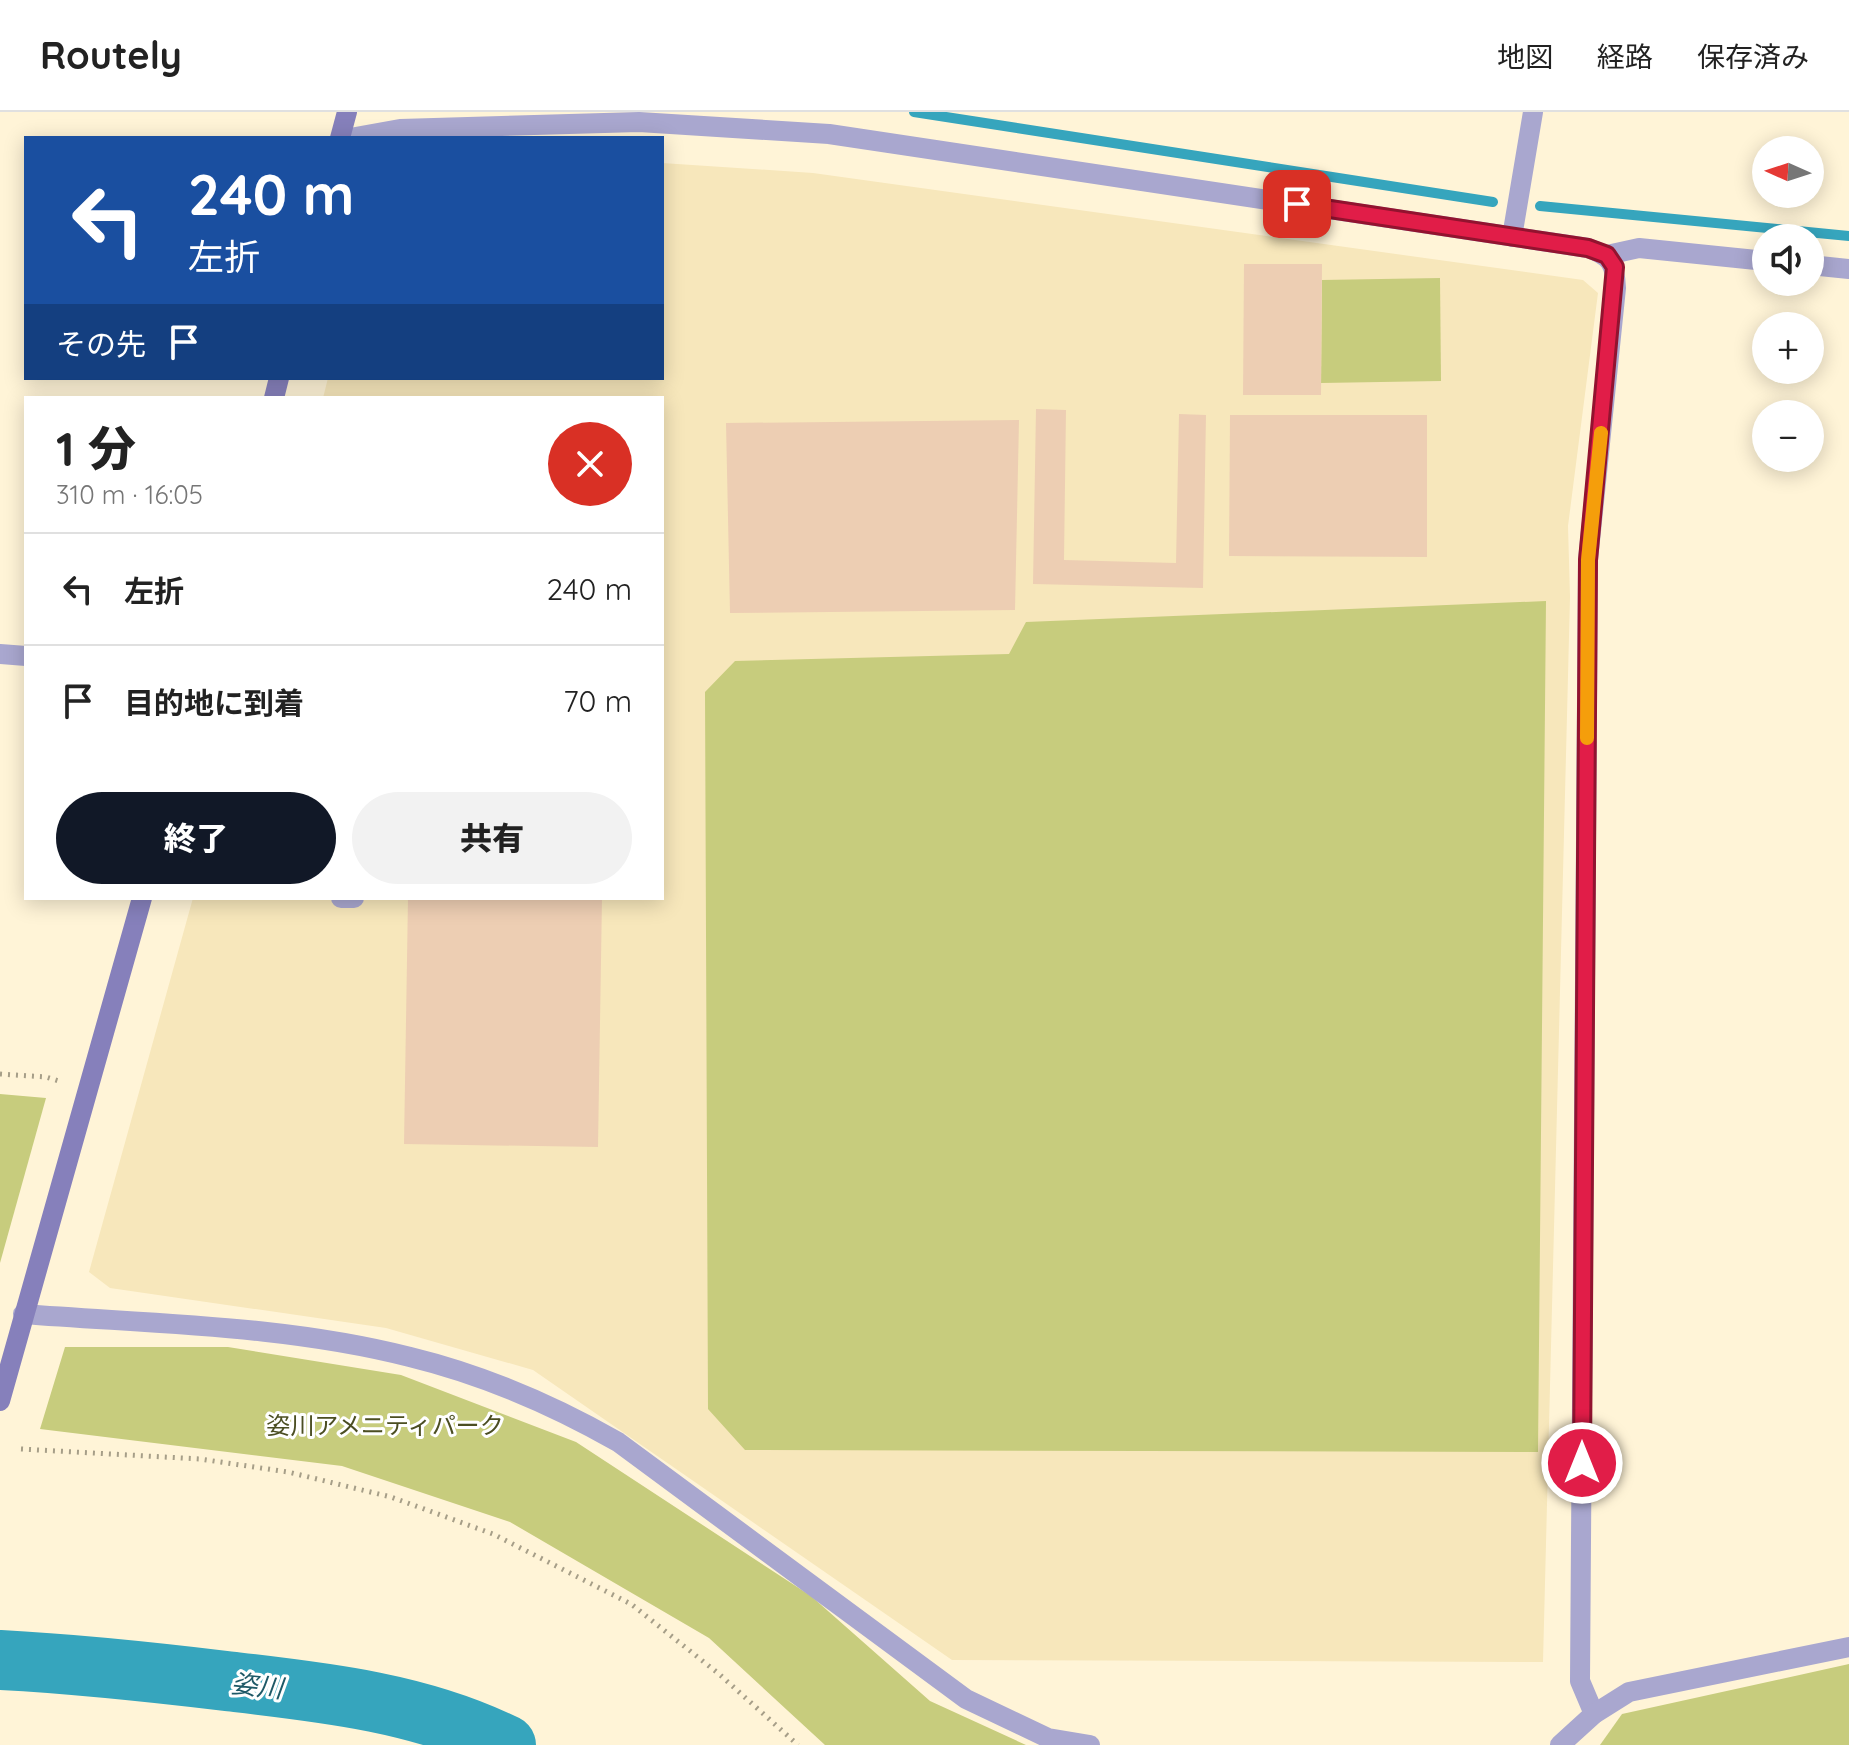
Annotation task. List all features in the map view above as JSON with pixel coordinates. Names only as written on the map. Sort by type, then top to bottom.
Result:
[{"type":"street","points":[[341,136],[347,112]]},
{"type":"street","points":[[1512,237],[1533,112]]},
{"type":"street","points":[[361,136],[400,129],[639,122],[813,132],[1512,237],[1607,255],[1639,248],[1752,260]]},
{"type":"street","points":[[1594,1714],[1580,1681],[1588,591],[1616,288],[1615,267],[1607,255]]},
{"type":"street","points":[[1824,266],[1849,269]]},
{"type":"street","points":[[0,654],[24,656]]},
{"type":"street","points":[[0,1401],[141,900]]},
{"type":"street","points":[[23,1314],[277,1333],[408,1356],[473,1375],[550,1406],[618,1442],[966,1699],[1048,1738],[1090,1745]]},
{"type":"street","points":[[1560,1745],[1594,1714],[1629,1692],[1849,1647]]},
{"type":"path","points":[[0,1074],[46,1077],[89,1091]]},
{"type":"path","points":[[21,1449],[200,1459],[288,1472],[391,1497],[493,1534],[631,1604],[719,1674],[798,1745]]},
{"type":"shaded area","points":[[664,163],[813,173],[1583,280],[1598,293],[1568,526],[1570,597],[1543,1662],[952,1660],[533,1370],[386,1328],[110,1288],[89,1272],[192,900],[664,900],[664,396],[324,396],[328,380],[664,380]]},
{"type":"green space","points":[[1440,278],[1441,381],[1321,383],[1322,280]]},
{"type":"green space","points":[[1546,601],[1538,1452],[745,1450],[708,1409],[705,692],[735,661],[1009,654],[1026,622]]},
{"type":"green space","points":[[0,1094],[46,1098],[0,1263]]},
{"type":"green space","name":"姿川アメニティパーク","points":[[65,1347],[228,1347],[401,1375],[576,1442],[811,1596],[930,1701],[1026,1745],[825,1745],[709,1638],[510,1522],[342,1466],[40,1429]]},
{"type":"green space","points":[[1849,1664],[1849,1745],[1600,1745],[1622,1714]]},
{"type":"building","points":[[1244,264],[1322,264],[1321,395],[1243,395]]},
{"type":"building","points":[[1036,409],[1066,410],[1064,560],[1176,563],[1179,414],[1206,415],[1203,588],[1033,584]]},
{"type":"building","points":[[1230,415],[1427,415],[1427,557],[1229,556]]},
{"type":"building","points":[[1019,420],[1015,610],[730,613],[726,423]]},
{"type":"building","points":[[408,900],[602,900],[598,1147],[404,1144]]},
{"type":"waterway","points":[[914,112],[1493,202]]},
{"type":"waterway","points":[[1540,206],[1849,236]]},
{"type":"waterway","name":"姿川","points":[[0,1660],[142,1671],[369,1701],[439,1718],[506,1745]]},
{"type":"slow traffic","points":[[1587,738],[1588,560],[1601,433]]},
{"type":"route","points":[[1297,204],[1588,248],[1607,255],[1615,267],[1616,288],[1588,560],[1582,1463]]}]
